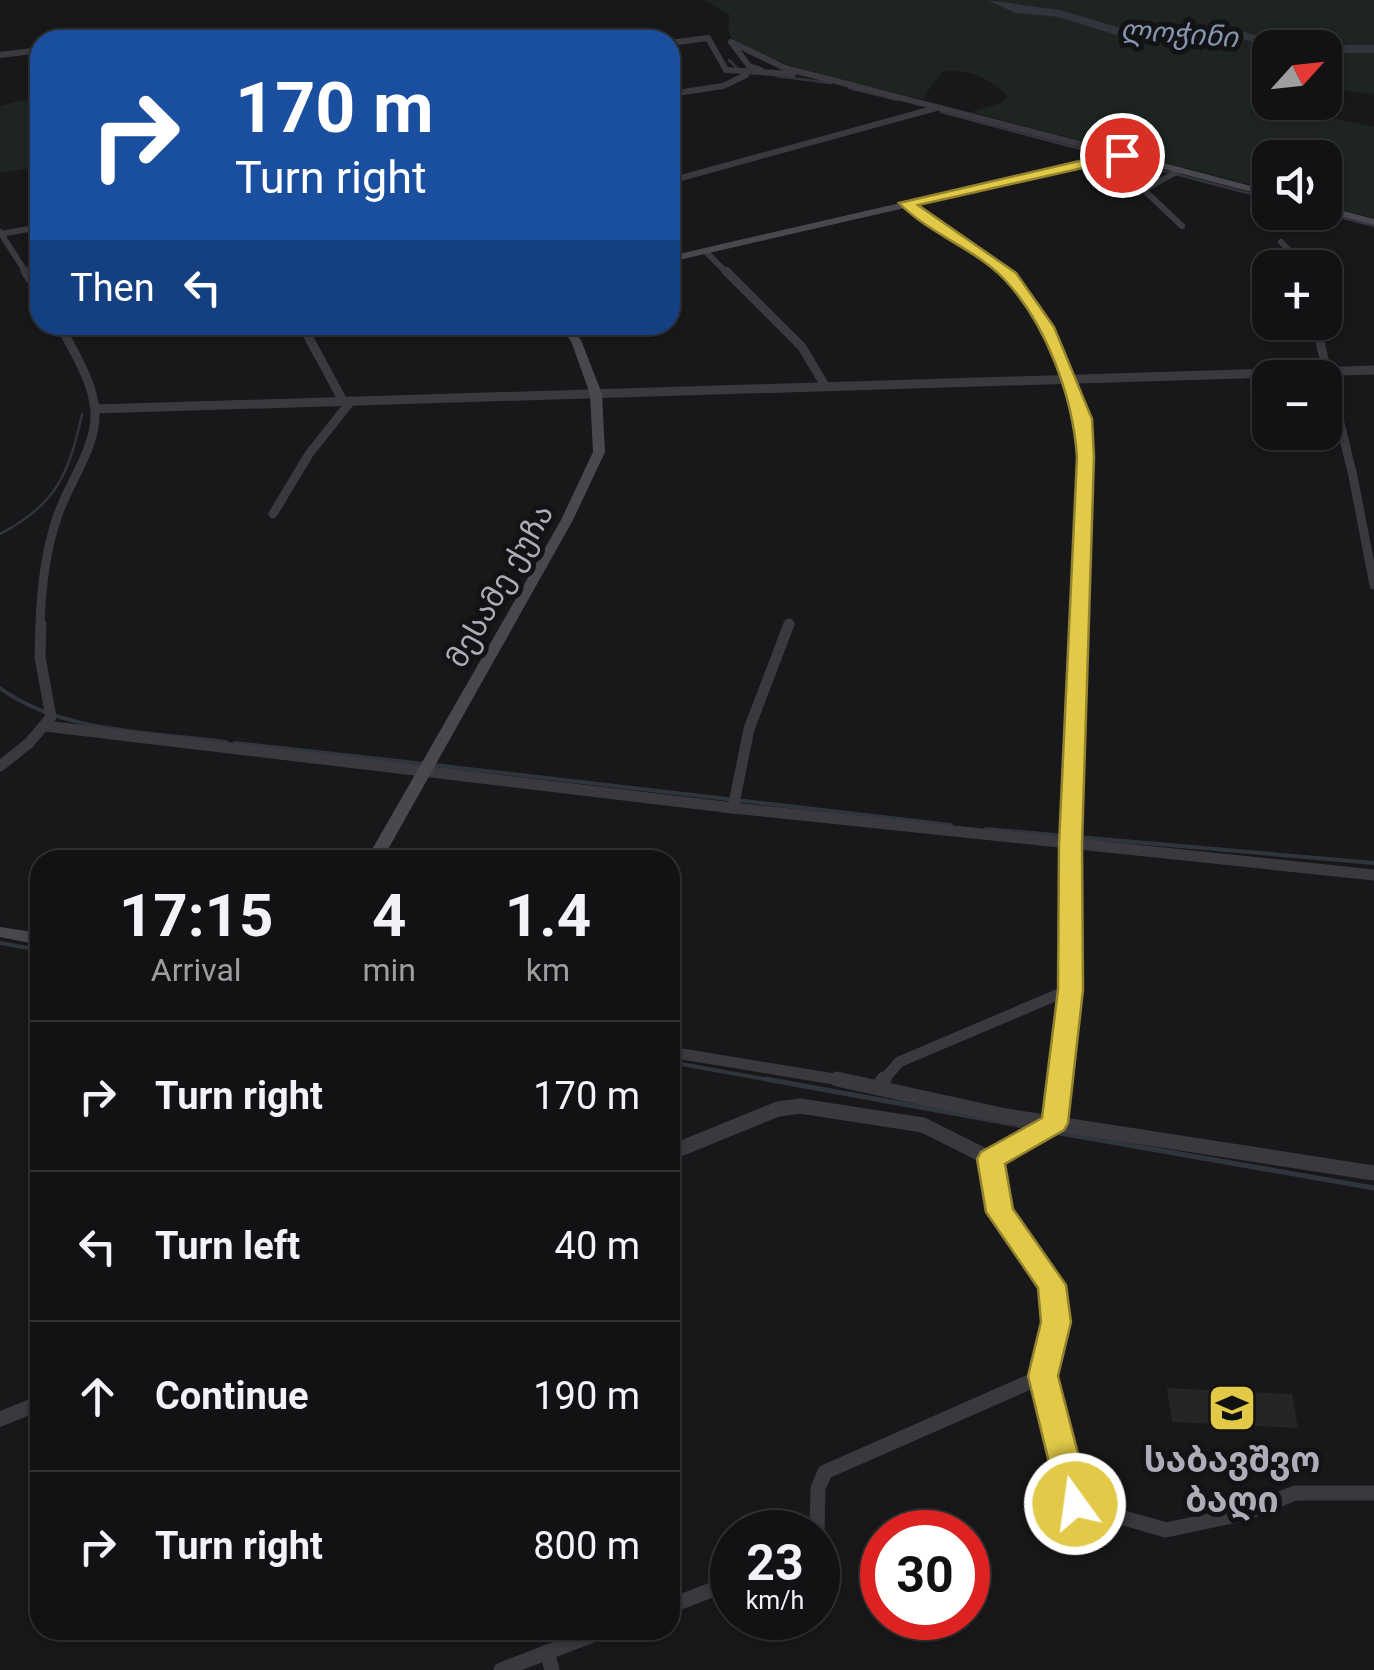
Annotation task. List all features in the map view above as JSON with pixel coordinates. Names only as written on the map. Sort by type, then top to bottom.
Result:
[{"type":"street","points":[[680,42],[708,38],[721,66],[746,75]]},
{"type":"street","points":[[825,78],[748,66],[730,42],[785,68],[825,78],[939,107],[1252,189]]},
{"type":"street","points":[[0,55],[30,51]]},
{"type":"street","points":[[680,92],[723,86],[765,71]]},
{"type":"street","points":[[680,178],[939,107]]},
{"type":"street","points":[[680,257],[1122,155]]},
{"type":"street","points":[[1180,170],[1144,190],[1182,226]]},
{"type":"street","points":[[906,203],[1010,276],[1048,330],[1083,419],[1086,457],[1071,844],[1070,990],[1055,1123]]},
{"type":"street","points":[[1342,213],[1374,222]]},
{"type":"street","points":[[30,229],[1,234],[30,279]]},
{"type":"street","points":[[1280,242],[1288,250]]},
{"type":"street","points":[[704,251],[802,347],[824,384]]},
{"type":"street","points":[[0,766],[45,726],[51,709],[43,687],[40,657],[46,564],[58,514],[92,435],[95,409],[85,374],[65,335]]},
{"type":"street","points":[[308,335],[347,401]]},
{"type":"street","name":"მესამე ქუჩა","points":[[379,850],[584,487],[599,452],[596,394],[572,335]]},
{"type":"street","points":[[1342,371],[1374,370]]},
{"type":"street","points":[[95,409],[824,384],[1252,374]]},
{"type":"street","points":[[273,514],[347,401]]},
{"type":"street","points":[[1342,434],[1374,585]]},
{"type":"street","points":[[732,808],[750,729],[788,624]]},
{"type":"street","points":[[45,726],[732,808],[1374,875]]},
{"type":"street","points":[[0,932],[30,937]]},
{"type":"street","points":[[879,1086],[899,1062],[1070,990]]},
{"type":"street","points":[[680,1054],[879,1086],[1006,1116],[1374,1173]]},
{"type":"street","points":[[680,1149],[778,1109],[800,1106],[923,1125],[991,1159]]},
{"type":"street","points":[[991,1159],[1055,1123]]},
{"type":"street","points":[[991,1159],[1000,1212],[1052,1285],[1056,1322],[1043,1376],[1075,1504],[1166,1530],[1246,1513],[1295,1494],[1374,1493]]},
{"type":"street","points":[[818,1510],[818,1488],[825,1472],[1043,1376]]},
{"type":"street","points":[[0,1419],[30,1407]]},
{"type":"street","points":[[680,1602],[710,1591]]},
{"type":"street","points":[[501,1670],[550,1661],[588,1640]]},
{"type":"shaded area","points":[[704,0],[1374,0],[1374,94],[1342,91],[1342,30],[1252,30],[1252,120],[1340,120],[1374,127],[1374,218],[1342,210],[1342,140],[1252,140],[1252,185],[971,112],[1008,97],[971,73],[943,71],[922,99],[791,65],[744,47],[732,38],[730,15]]},
{"type":"shaded area","points":[[30,98],[30,168],[0,173],[0,106]]},
{"type":"shaded area","name":"საბავშვო ბაღი","points":[[1167,1388],[1292,1394],[1298,1428],[1172,1422]]},
{"type":"waterway","name":"ლოჭინი","points":[[994,0],[1019,10],[1060,14],[1116,31],[1167,35],[1226,32],[1252,37]]},
{"type":"waterway","name":"ლოჭინი","points":[[1342,49],[1374,49]]},
{"type":"waterway","points":[[729,60],[737,68]]},
{"type":"waterway","points":[[776,76],[831,83]]},
{"type":"waterway","points":[[849,88],[898,100]]},
{"type":"waterway","points":[[941,112],[1252,194]]},
{"type":"waterway","points":[[1342,218],[1374,226]]},
{"type":"waterway","points":[[0,534],[35,511],[57,486],[72,454],[82,414]]},
{"type":"waterway","points":[[0,688],[24,703],[79,722],[226,742]]},
{"type":"waterway","points":[[235,743],[425,764]]},
{"type":"waterway","points":[[434,765],[951,825]]},
{"type":"waterway","points":[[986,829],[1374,863]]},
{"type":"waterway","points":[[0,943],[30,948]]},
{"type":"waterway","points":[[680,1064],[780,1082]]},
{"type":"waterway","points":[[766,1079],[1034,1128]]},
{"type":"waterway","points":[[1054,1132],[1374,1188]]},
{"type":"place","name":"საბავშვო ბაღი","points":[[1232,1408]]},
{"type":"route","points":[[1075,1504],[1043,1376],[1056,1322],[1052,1285],[1000,1212],[991,1159],[1055,1123],[1070,990],[1071,844],[1086,457],[1083,419],[1048,330],[1010,276],[906,203],[1122,155]]}]
